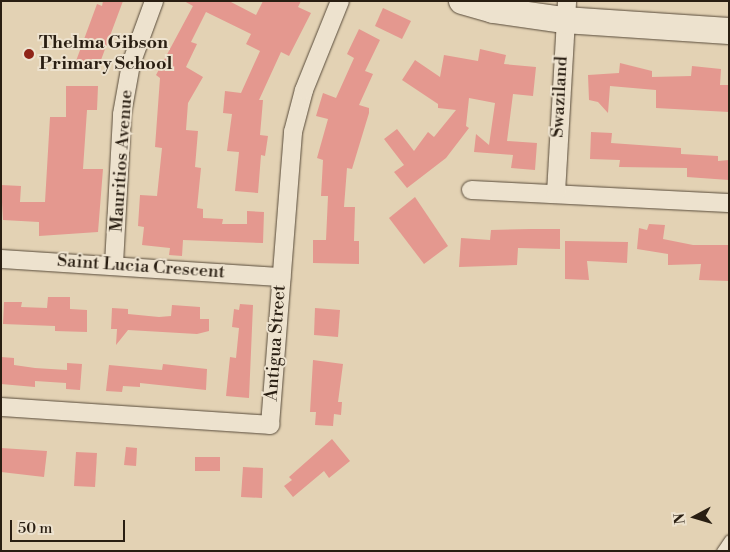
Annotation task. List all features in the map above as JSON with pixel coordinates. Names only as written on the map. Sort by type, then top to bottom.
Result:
[{"type":"street","name":"Mauritios Avenue","points":[[114,264],[122,114],[130,64],[154,1]]},
{"type":"street","name":"Antigua Street","points":[[1,408],[270,425],[293,132],[304,90],[340,1]]},
{"type":"street","points":[[462,1],[493,10],[565,11],[729,30]]},
{"type":"street","name":"Swaziland","points":[[556,193],[565,11]]},
{"type":"street","points":[[471,190],[729,203]]},
{"type":"street","name":"Saint Lucia Crescent","points":[[1,259],[114,264],[281,277]]},
{"type":"lane","points":[[721,551],[729,539]]},
{"type":"building","points":[[103,1],[123,1],[98,68],[76,61],[97,4],[102,6]]},
{"type":"building","points":[[184,1],[229,1],[256,15],[263,1],[301,1],[298,7],[311,13],[289,56],[281,52],[259,100],[263,100],[260,135],[268,136],[265,156],[261,155],[258,193],[235,191],[239,152],[227,151],[232,114],[223,113],[225,91],[241,93],[260,51],[246,44],[251,34],[206,12],[191,42],[197,44],[186,67],[203,77],[188,103],[186,130],[198,131],[195,167],[201,168],[197,208],[203,209],[203,218],[223,219],[222,224],[247,224],[247,211],[264,212],[263,243],[183,240],[182,256],[169,255],[170,248],[142,245],[144,227],[138,226],[140,195],[157,196],[162,148],[155,147],[160,78],[156,75],[193,6]]},
{"type":"building","points":[[383,8],[411,21],[402,39],[375,26]]},
{"type":"building","points":[[359,29],[380,40],[365,71],[373,74],[359,105],[369,108],[369,113],[352,169],[347,168],[344,207],[355,207],[354,241],[359,241],[359,264],[313,263],[313,240],[326,240],[328,196],[321,196],[323,160],[317,158],[328,119],[316,116],[323,93],[336,98],[354,58],[347,54]]},
{"type":"building","points":[[480,49],[506,55],[504,64],[536,67],[533,96],[513,94],[507,141],[537,143],[535,170],[511,168],[513,155],[474,152],[476,134],[489,145],[495,103],[469,98],[466,126],[469,128],[446,158],[407,188],[394,172],[404,165],[384,139],[397,129],[414,151],[428,132],[434,137],[456,110],[438,108],[438,104],[402,80],[415,60],[440,77],[444,55],[478,61]]},
{"type":"building","points":[[620,63],[652,71],[652,77],[691,76],[692,66],[721,69],[720,85],[729,85],[729,112],[656,108],[656,90],[610,86],[608,113],[598,102],[589,100],[588,75],[619,73]]},
{"type":"building","points":[[66,86],[98,86],[97,110],[87,110],[83,169],[103,169],[98,232],[39,236],[39,222],[3,220],[1,185],[21,186],[20,202],[45,202],[50,117],[66,117]]},
{"type":"building","points":[[591,132],[612,133],[611,143],[681,148],[681,154],[718,156],[718,161],[729,160],[729,180],[687,177],[687,168],[619,167],[620,160],[590,159]]},
{"type":"building","points":[[415,197],[448,246],[424,264],[389,218]]},
{"type":"building","points":[[649,224],[665,225],[663,239],[693,245],[728,245],[729,281],[699,280],[701,264],[668,265],[668,254],[637,249],[639,228],[647,230]]},
{"type":"building","points":[[560,229],[560,249],[518,248],[517,265],[459,267],[461,238],[490,240],[491,230]]},
{"type":"building","points":[[565,241],[628,242],[627,263],[587,261],[589,280],[565,279]]},
{"type":"building","points":[[48,297],[70,297],[70,309],[87,310],[87,332],[55,331],[55,326],[3,324],[4,302],[22,302],[21,307],[47,308]]},
{"type":"building","points":[[240,304],[253,305],[249,398],[226,396],[230,357],[236,358],[239,328],[232,327],[234,309],[239,310]]},
{"type":"building","points":[[172,305],[200,307],[200,319],[209,319],[209,331],[197,334],[128,330],[116,345],[117,329],[111,329],[112,308],[128,309],[128,314],[159,317],[171,316]]},
{"type":"building","points":[[315,308],[340,310],[338,337],[314,335]]},
{"type":"building","points":[[1,357],[14,358],[14,365],[35,368],[67,370],[67,363],[82,364],[80,390],[66,389],[66,383],[35,381],[35,387],[1,384]]},
{"type":"building","points":[[313,360],[343,364],[338,402],[342,402],[341,415],[334,414],[333,426],[315,425],[316,412],[310,412]]},
{"type":"building","points":[[163,364],[207,369],[206,390],[140,383],[140,387],[123,386],[122,392],[106,391],[109,365],[162,370]]},
{"type":"building","points":[[332,439],[350,461],[329,478],[324,471],[293,497],[284,486],[292,480],[289,477]]},
{"type":"building","points":[[126,447],[137,448],[136,466],[124,465]]},
{"type":"building","points":[[1,448],[47,451],[44,477],[1,472]]},
{"type":"building","points":[[76,452],[97,453],[95,487],[74,486]]},
{"type":"building","points":[[195,457],[220,457],[220,471],[195,471]]},
{"type":"building","points":[[243,467],[263,468],[262,498],[241,497]]},
{"type":"place","name":"Thelma Gibson Primary School","points":[[29,54]]}]
